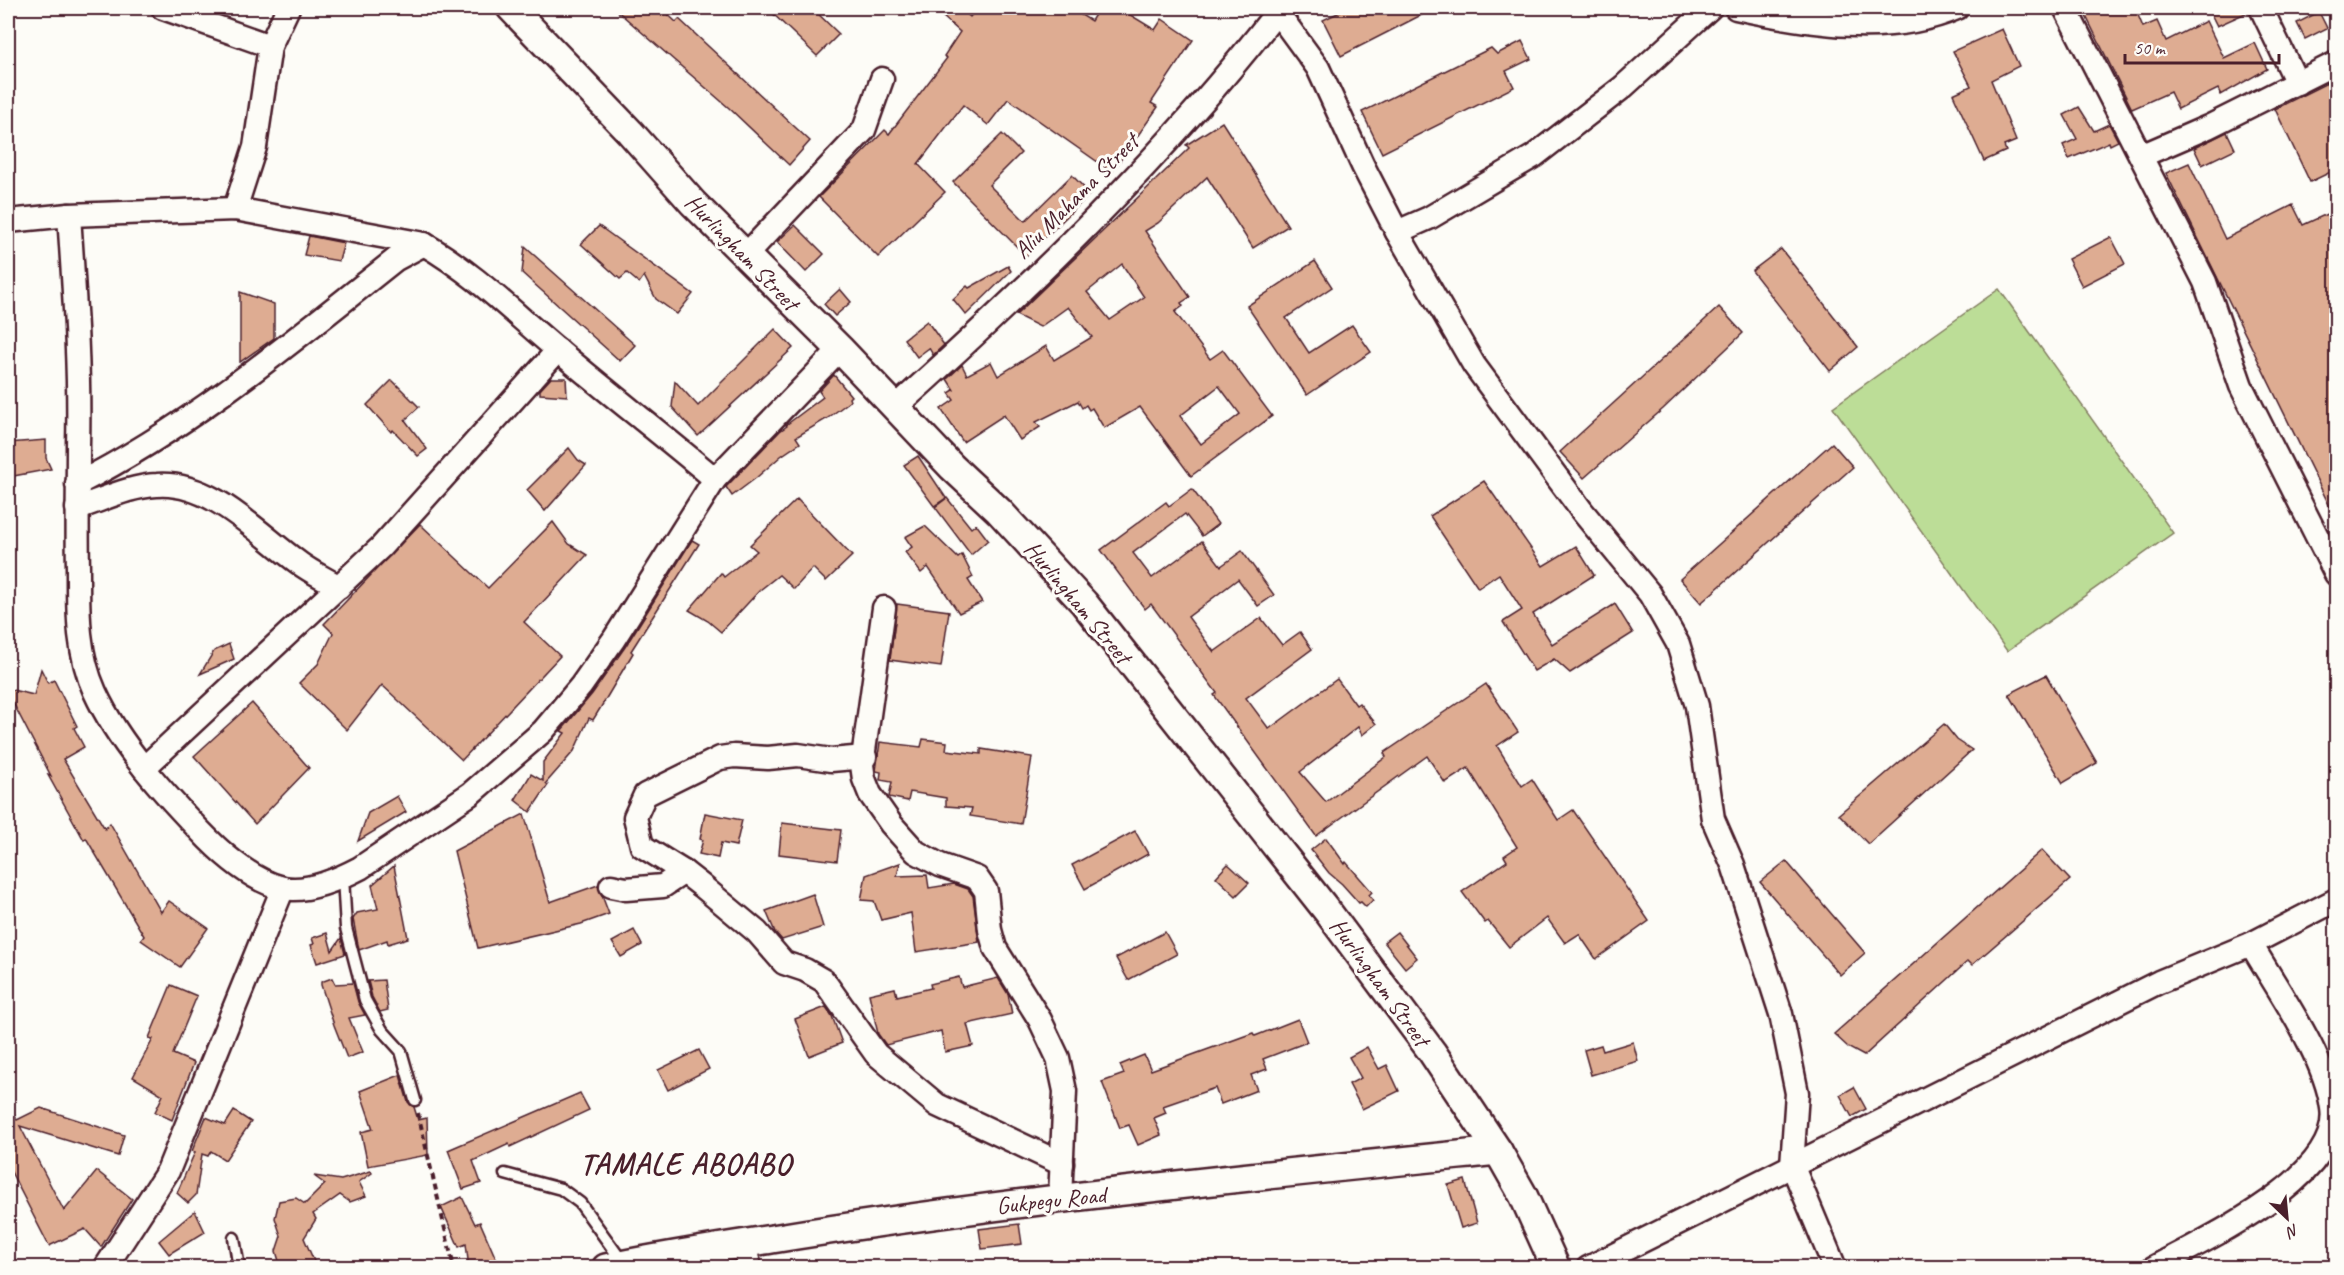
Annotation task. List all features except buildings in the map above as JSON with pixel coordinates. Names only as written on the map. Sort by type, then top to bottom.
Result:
[{"type":"street","points":[[163,8],[270,46]]},
{"type":"street","points":[[235,208],[255,147],[270,46],[288,8]]},
{"type":"street","name":"Hurlingham Street","points":[[511,8],[564,60],[693,203],[840,349],[952,467],[999,511],[1084,603],[1328,912],[1432,1052],[1498,1151],[1523,1195],[1556,1268]]},
{"type":"street","points":[[1397,232],[1429,218],[1534,156],[1623,87],[1710,8]]},
{"type":"street","points":[[1736,8],[1784,18],[1880,25],[1922,20],[1957,8]]},
{"type":"street","points":[[2065,8],[2205,282],[2241,386],[2337,573]]},
{"type":"street","points":[[2261,8],[2297,83]]},
{"type":"street","points":[[1278,10],[1318,68],[1363,166],[1397,232],[1474,365],[1582,511],[1650,594],[1678,644],[1697,706],[1713,819],[1733,865],[1781,1014],[1797,1094],[1792,1165],[1835,1268]]},
{"type":"street","name":"Aliu Mahama Street","points":[[896,407],[968,343],[1135,177],[1191,115],[1278,10]]},
{"type":"street","points":[[2141,156],[2208,127],[2337,63]]},
{"type":"street","points":[[745,256],[864,130],[882,79]]},
{"type":"street","points":[[8,221],[69,215],[235,208],[424,244],[455,262],[494,292],[558,350],[715,479]]},
{"type":"street","points":[[69,215],[76,335],[78,598],[84,663],[94,692],[107,715],[144,768],[176,805],[214,845],[247,872],[283,888],[302,887],[343,877],[427,825],[470,794],[543,731],[581,686],[614,639],[715,479],[840,349]]},
{"type":"street","points":[[77,484],[121,460],[236,385],[396,259],[424,244]]},
{"type":"street","points":[[144,768],[381,547],[558,350]]},
{"type":"street","points":[[77,508],[132,490],[157,485],[191,490],[238,514],[301,565],[339,587]]},
{"type":"street","points":[[884,608],[865,757],[862,765],[864,778],[870,794],[897,831],[916,852],[940,865],[977,878],[983,887],[995,948],[1040,1020],[1058,1058],[1065,1091],[1060,1198]]},
{"type":"street","points":[[865,757],[831,760],[798,755],[768,758],[734,756],[720,758],[645,795],[635,817],[642,846],[684,872],[757,932],[784,963],[806,970],[824,981],[876,1054],[937,1105],[1062,1164]]},
{"type":"street","points":[[611,886],[626,889],[663,886],[684,872]]},
{"type":"street","points":[[105,1268],[158,1188],[176,1154],[283,888]]},
{"type":"street","points":[[1587,1268],[2159,982],[2251,944],[2337,900]]},
{"type":"street","points":[[2153,1268],[2280,1195],[2315,1161],[2331,1130],[2333,1109],[2322,1072],[2308,1042],[2251,944]]},
{"type":"street","name":"Gukpegu Road","points":[[615,1266],[747,1256],[907,1217],[1060,1198],[1498,1151]]},
{"type":"lane","points":[[343,877],[346,928],[365,1000],[382,1030],[401,1052],[415,1100]]},
{"type":"lane","points":[[505,1174],[561,1189],[580,1203],[615,1266]]},
{"type":"lane","points":[[234,1238],[239,1268]]},
{"type":"path","points":[[415,1100],[454,1268]]},
{"type":"green space","points":[[1999,289],[2173,533],[2007,651],[1833,407]]},
{"type":"district","name":"TAMALE ABOABO","points":[[686,1164]]}]
